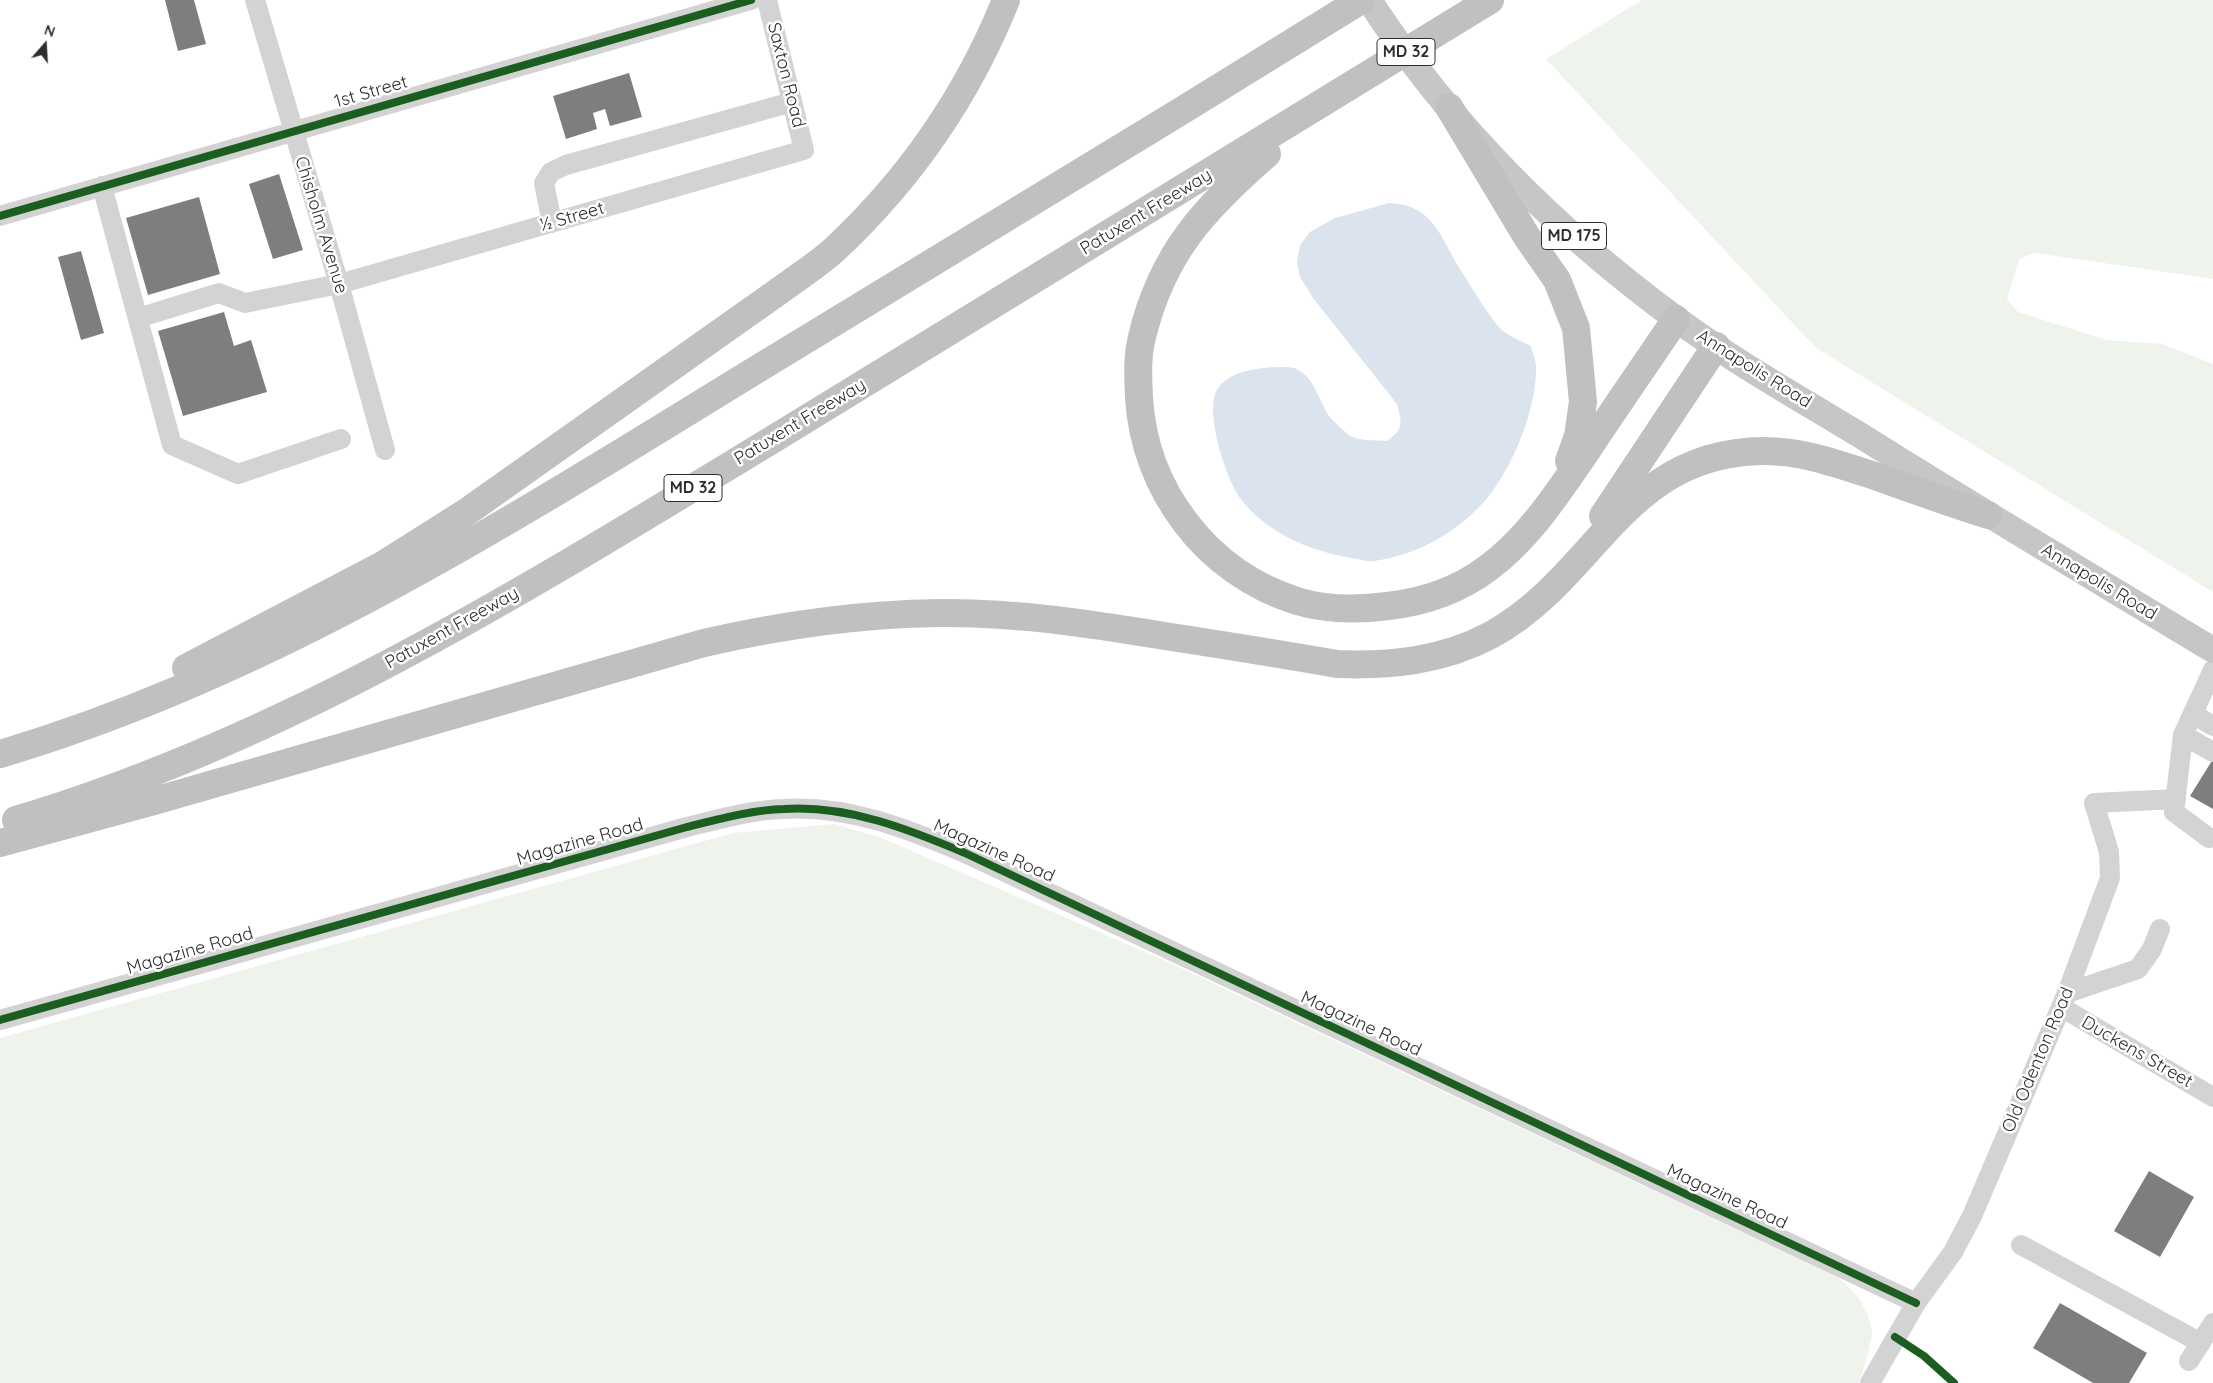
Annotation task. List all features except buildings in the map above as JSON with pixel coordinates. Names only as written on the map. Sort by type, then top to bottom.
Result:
[{"type":"highway","points":[[45,740],[290,615],[381,566],[468,511],[804,273],[833,250],[874,210],[914,164],[944,122],[970,79],[1006,0]]},
{"type":"highway","points":[[0,754],[45,740],[198,682],[291,640],[402,580],[564,487],[1361,0]]},
{"type":"highway","name":"Patuxent Freeway","points":[[0,824],[63,806],[155,772],[228,741],[419,648],[596,547],[1490,0]]},
{"type":"highway","points":[[1328,100],[1230,186],[1183,239],[1153,300],[1141,340],[1138,380],[1140,416],[1145,440],[1161,485],[1181,520],[1208,549],[1236,573],[1264,588],[1298,602],[1330,608],[1356,609],[1398,605],[1428,598],[1455,588],[1487,570],[1516,544],[1555,497],[1676,319]]},
{"type":"highway","points":[[1449,107],[1527,238],[1557,280],[1576,328],[1583,402],[1578,436],[1555,497]]},
{"type":"highway","points":[[1557,584],[1716,346]]},
{"type":"highway","points":[[0,842],[154,801],[667,653],[764,629],[832,619],[941,613],[1020,617],[1086,623],[1337,664],[1374,666],[1410,662],[1448,653],[1490,635],[1525,612],[1557,584],[1620,514],[1641,495],[1672,474],[1698,462],[1728,453],[1765,451],[1803,454],[1988,515]]},
{"type":"main road","name":"Annapolis Road","points":[[1370,0],[1392,36],[1449,107],[1513,178],[1571,234],[1622,278],[1676,319],[1716,346],[1988,515],[2213,650]]},
{"type":"street","name":"Chisholm Avenue","points":[[255,0],[386,450]]},
{"type":"street","name":"1st Street","points":[[0,216],[292,130],[751,0]]},
{"type":"street","name":"Saxton Road","points":[[767,0],[804,150]]},
{"type":"street","points":[[552,223],[544,183],[551,172],[566,165],[792,102]]},
{"type":"street","name":"½ Street","points":[[138,318],[219,292],[245,303],[339,284],[804,150]]},
{"type":"street","points":[[102,186],[172,445],[238,474],[341,440]]},
{"type":"street","points":[[2209,838],[2174,812],[2183,735],[2193,714],[2207,700],[2213,670]]},
{"type":"street","points":[[2193,714],[2213,726]]},
{"type":"street","points":[[2183,735],[2213,752]]},
{"type":"street","name":"Old Odenton Road","points":[[1870,1383],[1916,1303],[1953,1252],[1972,1216],[2064,1000],[2110,878],[2109,852],[2094,803],[2176,800]]},
{"type":"street","name":"Magazine Road","points":[[0,1020],[696,825],[742,814],[785,808],[842,813],[867,817],[909,830],[965,853],[1916,1303]]},
{"type":"street","points":[[2064,1000],[2138,969],[2152,949],[2160,929]]},
{"type":"street","name":"Duckens Street","points":[[2064,1000],[2213,1097]]},
{"type":"street","points":[[2021,1244],[2201,1343]]},
{"type":"street","points":[[2189,1361],[2213,1323]]},
{"type":"shaded area","points":[[1642,0],[2213,0],[2213,279],[2035,253],[2019,259],[2007,299],[2018,312],[2107,340],[2162,344],[2213,364],[2213,592],[1816,348],[1546,59]]},
{"type":"shaded area","points":[[1389,203],[1404,205],[1426,216],[1441,235],[1488,313],[1501,329],[1531,346],[1536,365],[1533,397],[1518,446],[1502,476],[1483,503],[1470,516],[1442,537],[1409,552],[1368,561],[1320,551],[1290,539],[1263,522],[1251,511],[1235,490],[1229,477],[1218,444],[1213,412],[1214,398],[1218,388],[1231,377],[1249,370],[1295,368],[1302,372],[1313,385],[1329,416],[1351,436],[1365,440],[1387,441],[1393,437],[1399,429],[1401,421],[1397,404],[1313,298],[1300,277],[1297,262],[1300,245],[1310,232],[1335,218]]},
{"type":"shaded area","points":[[835,824],[882,838],[1168,962],[1729,1226],[1771,1241],[1816,1263],[1837,1276],[1854,1292],[1866,1310],[1872,1336],[1859,1383],[0,1383],[0,1038],[733,833]]},
{"type":"cycle path","points":[[0,216],[751,0]]},
{"type":"cycle path","points":[[0,1020],[699,824],[759,811],[784,809],[831,811],[877,820],[900,827],[965,853],[1916,1303]]},
{"type":"cycle path","points":[[1895,1337],[1924,1356],[1954,1383]]}]
